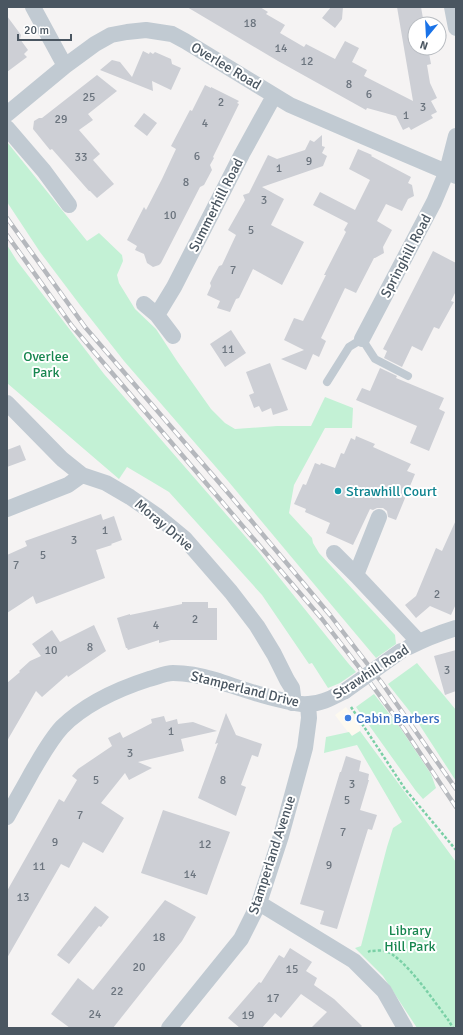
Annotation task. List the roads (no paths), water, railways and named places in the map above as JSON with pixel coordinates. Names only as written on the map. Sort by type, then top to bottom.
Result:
[{"type":"street","points":[[33,7],[65,66]]},
{"type":"street","points":[[452,7],[456,28]]},
{"type":"street","name":"Overlee Road","points":[[7,114],[65,66],[95,44],[111,35],[146,30],[172,34],[290,105],[451,174]]},
{"type":"street","name":"Summerhill Road","points":[[157,315],[174,287],[242,154],[274,96]]},
{"type":"street","points":[[7,128],[44,171],[69,205]]},
{"type":"street","name":"Springhill Road","points":[[362,339],[434,202],[451,174],[456,136]]},
{"type":"street","points":[[144,304],[157,315],[173,336]]},
{"type":"street","name":"Moray Drive","points":[[7,403],[62,459],[82,475],[106,483],[130,497],[156,515],[185,539],[231,592],[257,626],[292,688],[293,696],[300,704]]},
{"type":"street","points":[[7,509],[68,486],[82,475]]},
{"type":"street","points":[[356,575],[379,518]]},
{"type":"street","points":[[334,552],[419,642]]},
{"type":"street","name":"Strawhill Road","points":[[300,704],[329,700],[343,692],[401,651],[419,642],[456,628]]},
{"type":"street","name":"Stamperland Drive","points":[[7,818],[50,742],[62,727],[90,705],[118,691],[173,673],[212,679],[268,697],[300,704]]},
{"type":"street","name":"Stamperland Avenue","points":[[169,1028],[241,939],[259,903],[281,836],[305,748],[310,718],[300,704]]},
{"type":"street","points":[[259,903],[354,961],[384,992],[405,1028]]},
{"type":"lane","points":[[362,339],[375,359],[408,376]]},
{"type":"lane","name":"Springhill Road","points":[[327,382],[348,347],[362,339]]},
{"type":"railway","points":[[7,218],[85,327],[229,494],[330,615],[382,683],[456,789]]},
{"type":"railway","points":[[7,235],[72,326],[322,619],[404,729],[456,807]]},
{"type":"place","name":"Strawhill Court","points":[[338,491]]},
{"type":"place","name":"Cabin Barbers","points":[[348,718]]},
{"type":"park label","name":"Overlee Park","points":[[46,364]]},
{"type":"park label","name":"Library Hill Park","points":[[410,938]]}]
